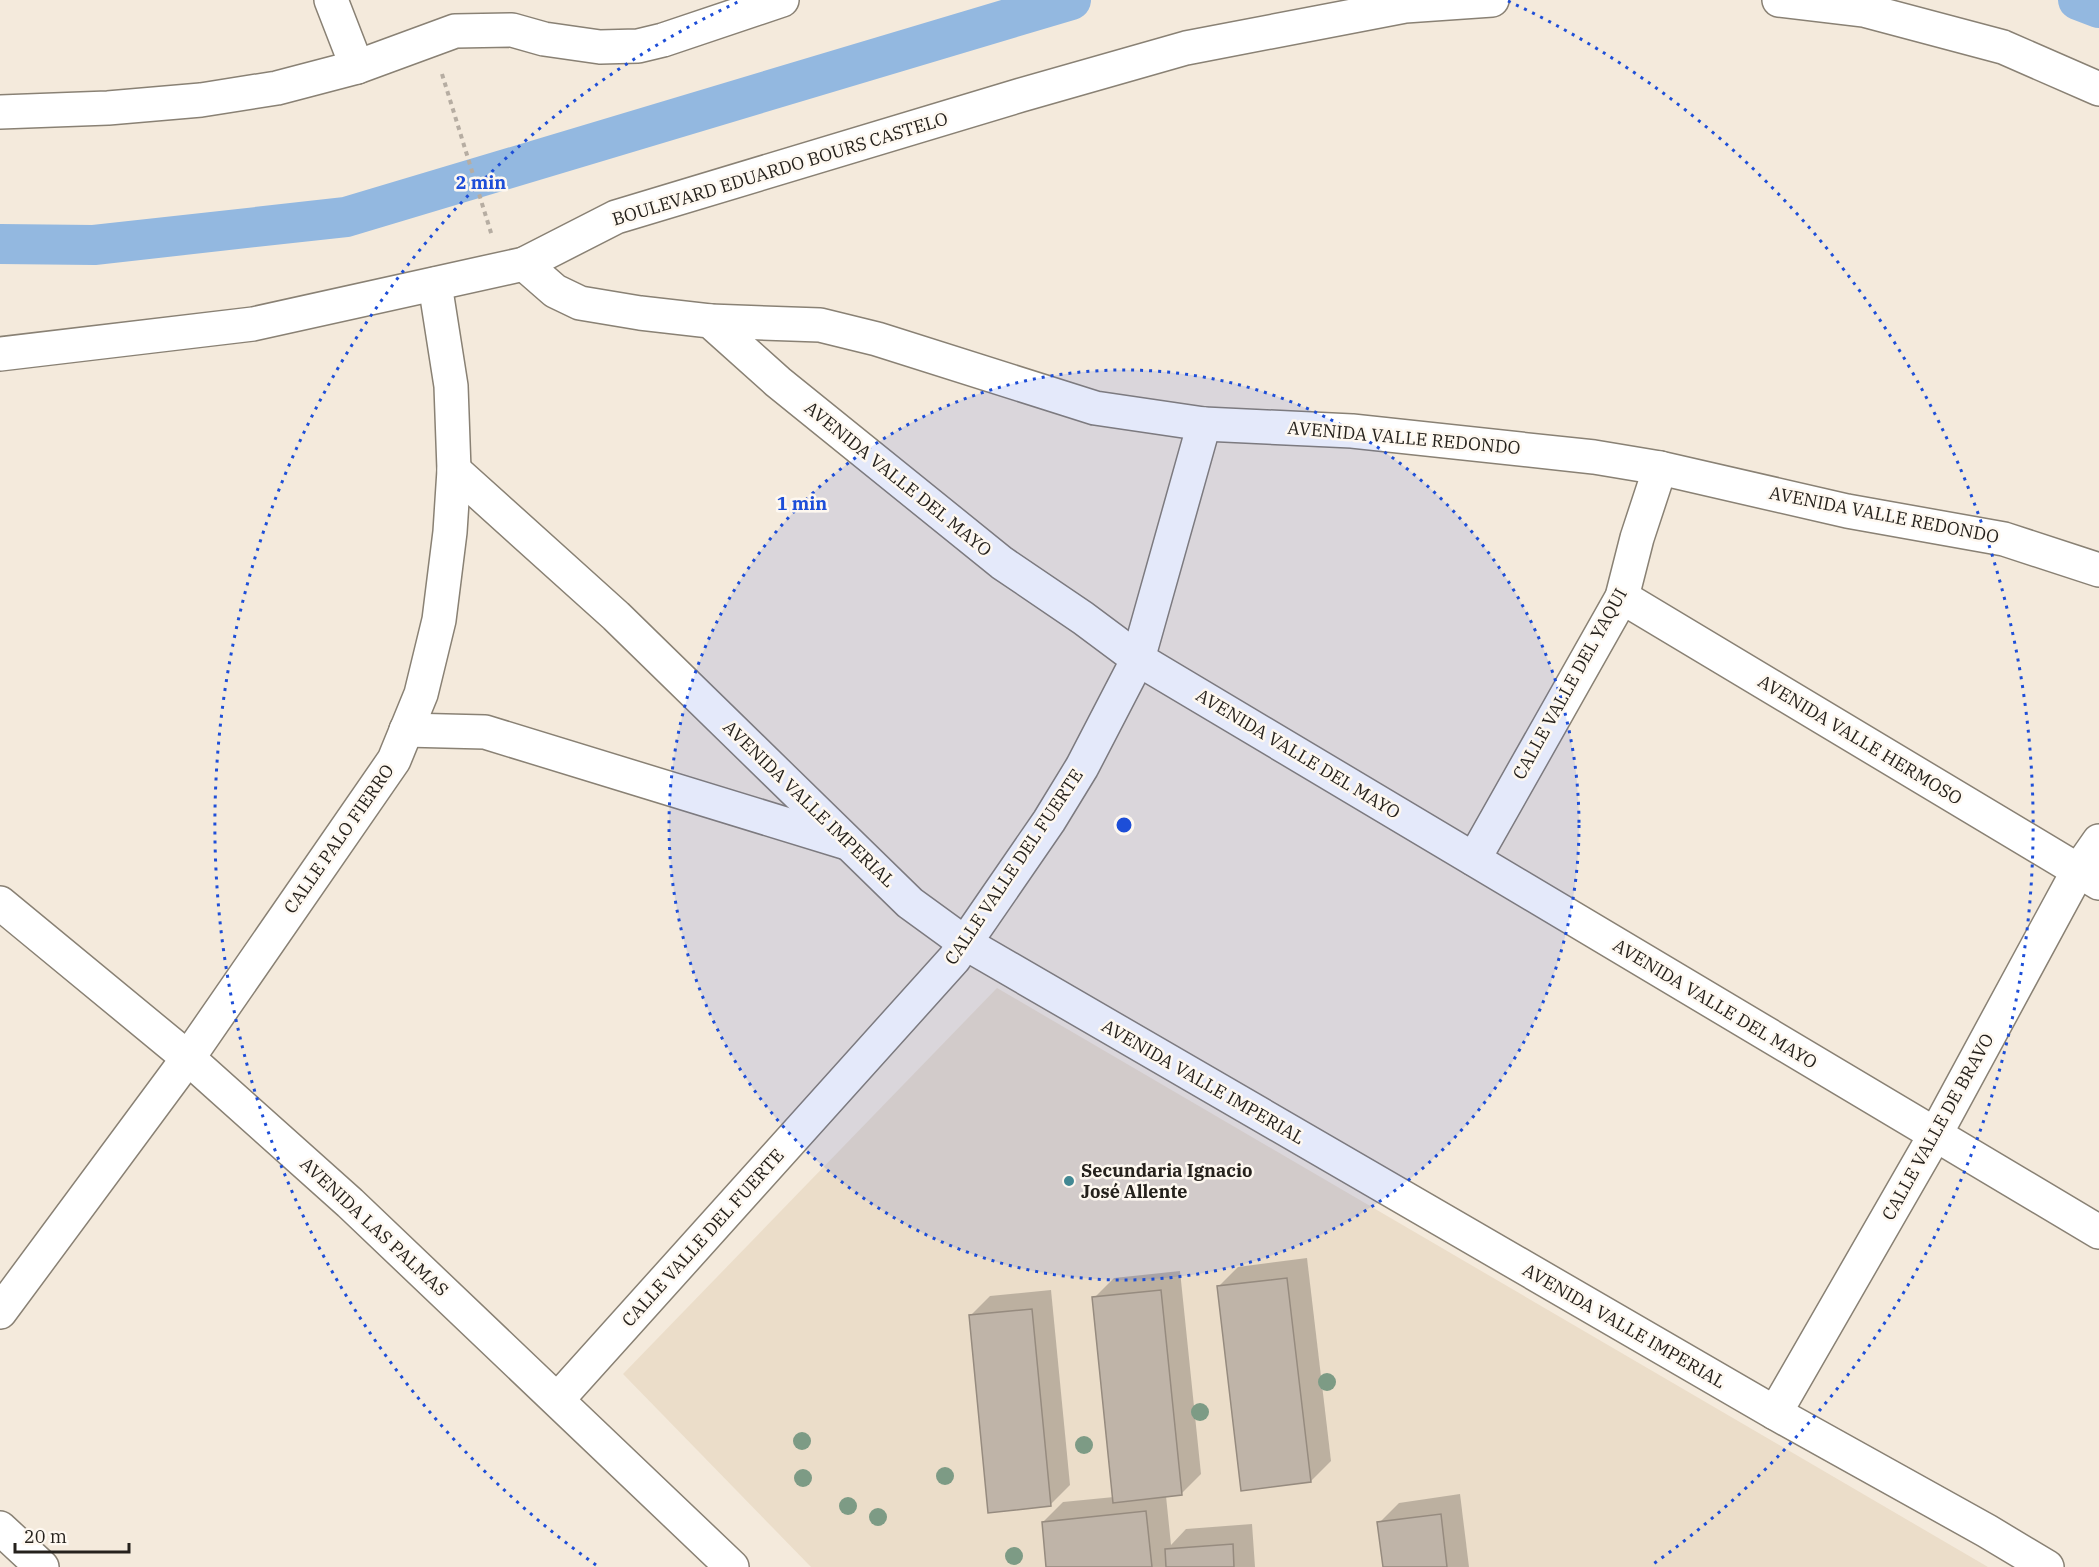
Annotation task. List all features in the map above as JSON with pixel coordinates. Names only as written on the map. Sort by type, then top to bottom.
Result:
[{"type":"street","points":[[331,0],[357,67]]},
{"type":"street","points":[[0,112],[108,108],[201,100],[277,88],[357,67],[455,31],[512,30],[544,39],[600,47],[638,46],[663,40],[782,0]]},
{"type":"street","name":"BOULEVARD EDUARDO BOURS CASTELO","points":[[0,354],[254,324],[524,264],[616,217],[1021,95],[1186,48],[1405,6],[1492,0]]},
{"type":"street","points":[[1779,0],[1864,10],[2003,47],[2099,89]]},
{"type":"street","points":[[524,264],[555,291],[580,303],[710,321]]},
{"type":"street","name":"CALLE PALO FIERRO","points":[[0,1312],[188,1058],[394,760],[421,694],[439,620],[450,532],[454,470],[451,386],[435,284]]},
{"type":"street","name":"AVENIDA VALLE REDONDO","points":[[710,321],[820,325],[877,339],[1095,408],[1204,424],[1352,431],[1594,457],[1660,468],[1847,511],[2004,539],[2099,570]]},
{"type":"street","name":"AVENIDA VALLE DEL MAYO","points":[[710,321],[778,382],[1002,563],[1138,659],[2099,1232]]},
{"type":"street","name":"CALLE VALLE DEL FUERTE","points":[[558,1399],[954,959],[1049,821],[1082,766],[1138,659],[1204,424]]},
{"type":"street","name":"CALLE VALLE DEL YAQUI","points":[[1474,858],[1622,597],[1660,468]]},
{"type":"street","name":"AVENIDA VALLE IMPERIAL","points":[[454,470],[616,616],[910,903],[965,943],[1775,1413],[2047,1567]]},
{"type":"street","name":"AVENIDA VALLE HERMOSO","points":[[1622,597],[2089,877]]},
{"type":"street","points":[[406,730],[485,732],[853,845]]},
{"type":"street","name":"CALLE VALLE DE BRAVO","points":[[1775,1413],[1935,1135],[2089,877],[2099,841]]},
{"type":"street","name":"AVENIDA LAS PALMAS","points":[[0,903],[188,1058],[350,1203],[732,1567]]},
{"type":"street","points":[[0,1528],[42,1567]]},
{"type":"path","points":[[441,70],[493,239]]},
{"type":"shaded area","name":"Secundaria Ignacio José Allente","points":[[997,988],[1988,1567],[811,1567],[623,1374]]},
{"type":"building","points":[[1287,1278],[1311,1482],[1241,1491],[1217,1286]]},
{"type":"building","points":[[1161,1290],[1182,1495],[1113,1503],[1092,1297]]},
{"type":"building","points":[[1032,1309],[1051,1506],[988,1513],[969,1315]]},
{"type":"building","points":[[1146,1511],[1152,1567],[1046,1567],[1042,1522]]},
{"type":"building","points":[[1441,1514],[1447,1567],[1383,1567],[1377,1522]]},
{"type":"building","points":[[1233,1544],[1234,1567],[1166,1567],[1165,1549]]},
{"type":"waterway","points":[[0,244],[94,245],[346,217],[1071,0]]},
{"type":"waterway","points":[[2078,0],[2099,8]]},
{"type":"place","name":"Secundaria Ignacio José Allente","points":[[1069,1181]]}]
